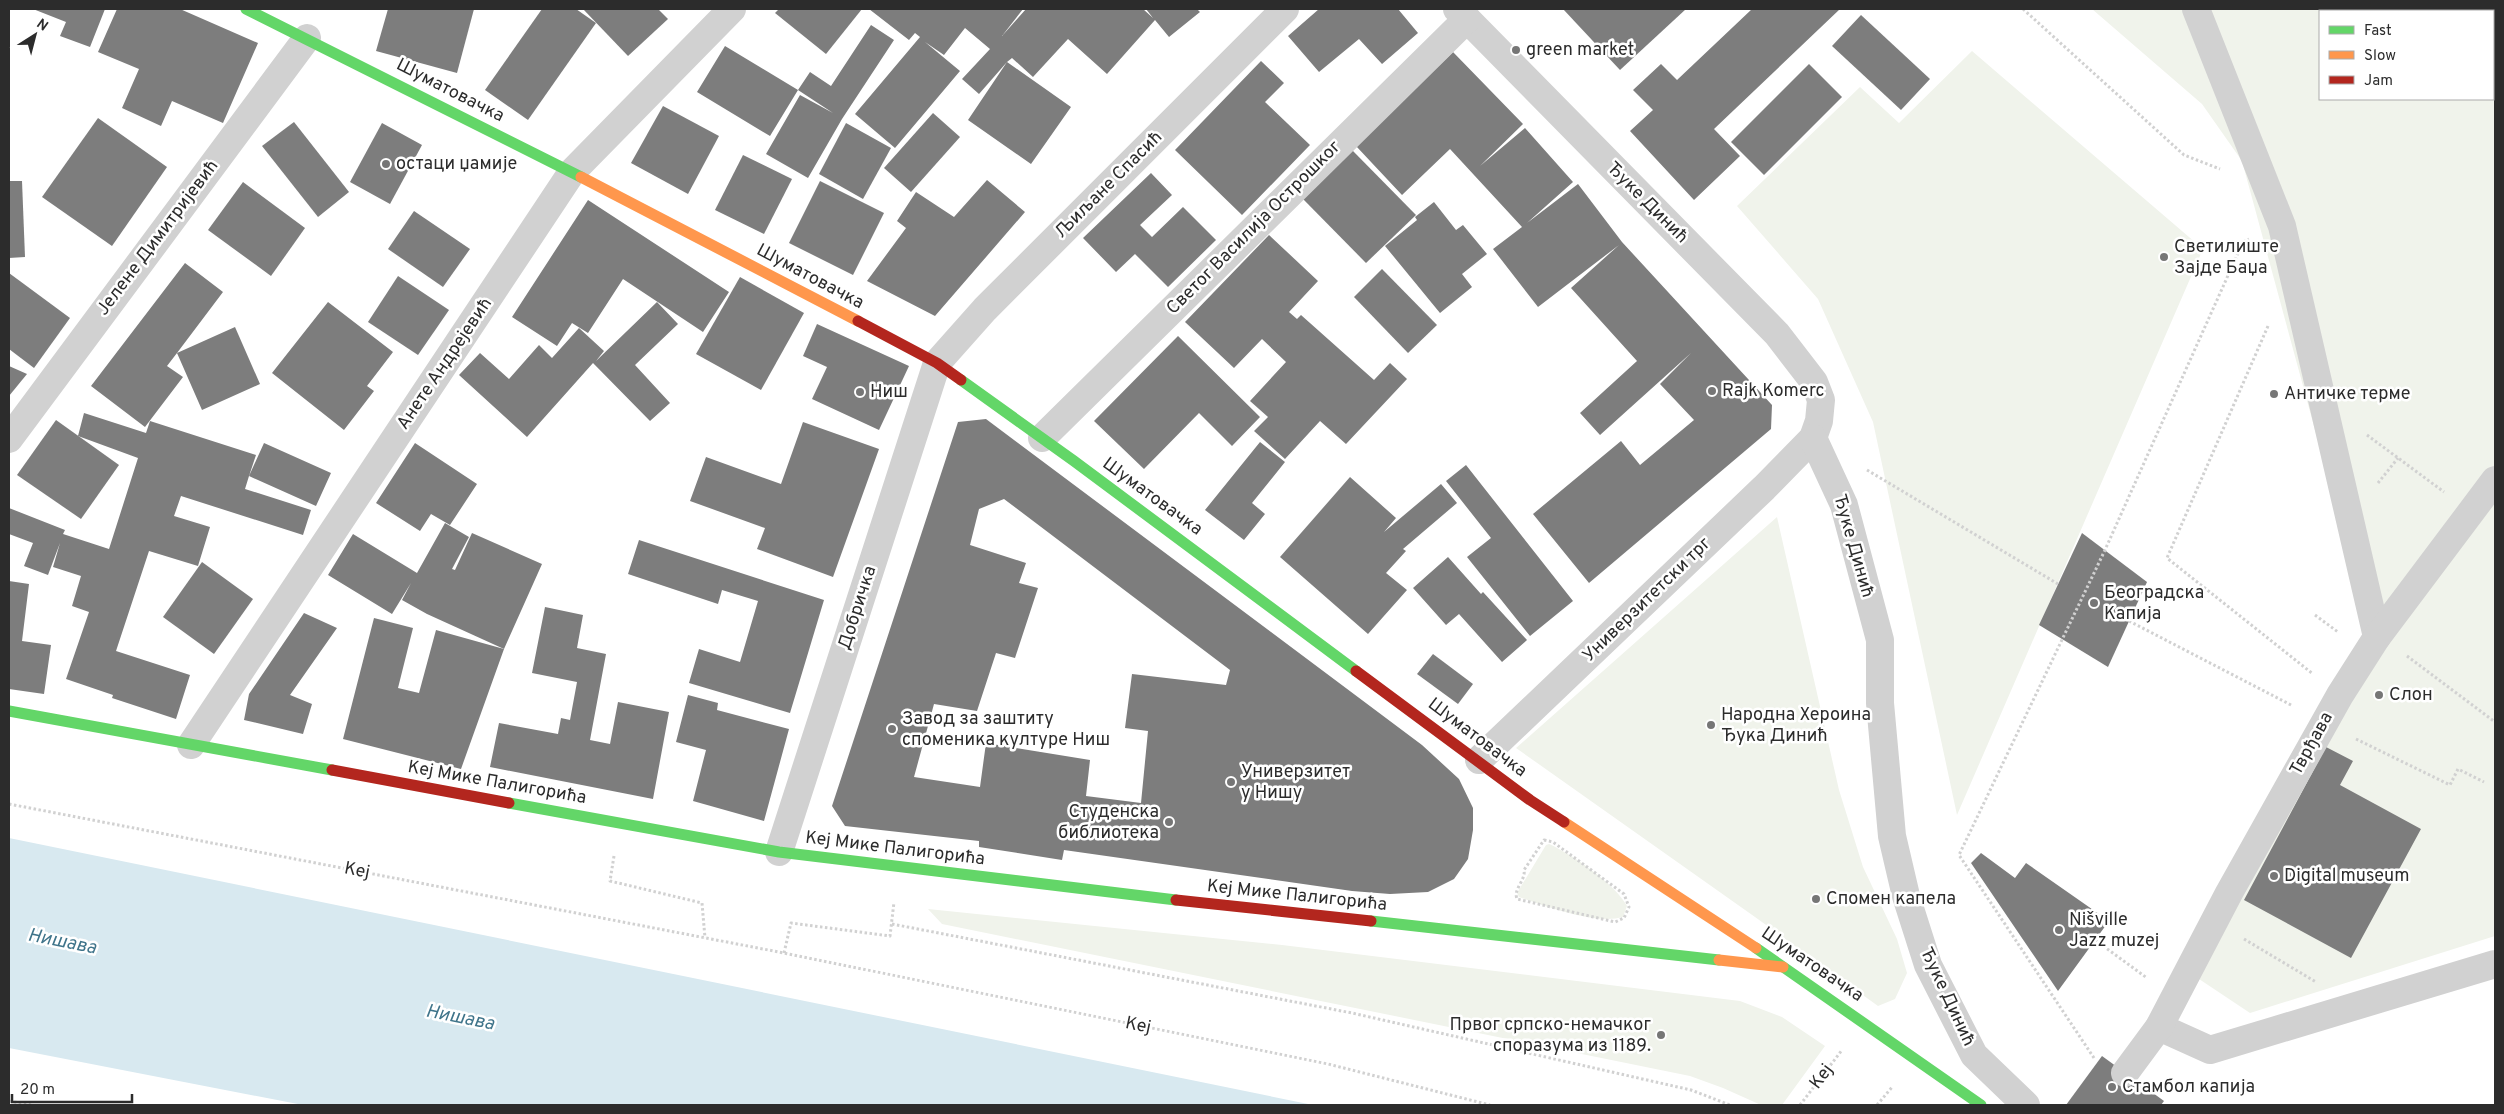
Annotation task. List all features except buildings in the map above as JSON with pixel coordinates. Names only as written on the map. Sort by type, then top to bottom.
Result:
[{"type":"street","name":"Шуматовачка","points":[[246,9],[572,172],[937,363],[1042,438],[1479,760],[1530,800],[1785,967],[1981,1105]]},
{"type":"street","name":"Анете Андрејевић","points":[[191,745],[572,172],[732,9]]},
{"type":"street","name":"Љиљане Спасић","points":[[937,363],[985,309],[1285,9]]},
{"type":"street","points":[[2196,9],[2282,226],[2377,637]]},
{"type":"street","name":"Светог Василија Острошког","points":[[1042,438],[1462,14]]},
{"type":"street","name":"Ђуке Динић","points":[[1462,14],[1776,334],[1803,365],[1814,382],[1821,400],[1819,421],[1813,438],[1844,505],[1880,640],[1880,703],[1892,836],[1906,896],[1928,965],[1974,1055],[2026,1105]]},
{"type":"street","name":"Јелене Димитријевић","points":[[9,438],[306,38]]},
{"type":"street","name":"Добричка","points":[[779,852],[937,363]]},
{"type":"street","name":"Универзитетски трг","points":[[1479,760],[1764,488],[1813,438]]},
{"type":"street","name":"Тврђава","points":[[2125,1073],[2159,1027],[2212,924],[2340,695],[2377,637],[2472,514],[2495,480]]},
{"type":"street","name":"Кеј Мике Палигорића","points":[[9,711],[779,852],[981,878],[1785,967]]},
{"type":"street","points":[[2159,1027],[2210,1050],[2495,964]]},
{"type":"path","points":[[2023,9],[2184,155],[2266,185]]},
{"type":"path","points":[[2125,1073],[2095,1060],[1959,855],[2105,550],[2243,242]]},
{"type":"path","points":[[2262,337],[2167,558],[2340,695]]},
{"type":"path","points":[[2324,402],[2472,514]]},
{"type":"path","points":[[1862,467],[2058,584]]},
{"type":"path","points":[[2129,621],[2324,723],[2450,785],[2458,768],[2484,782]]},
{"type":"path","points":[[2418,664],[2495,722]]},
{"type":"path","name":"Кеј","points":[[9,804],[784,953],[1328,1064],[1490,1105]]},
{"type":"path","points":[[1544,840],[1548,840],[1624,894],[1629,905],[1628,912],[1622,920],[1615,922],[1518,900],[1516,893],[1525,874],[1524,870],[1544,840]]},
{"type":"path","points":[[615,851],[610,881],[702,904],[705,938]]},
{"type":"path","points":[[784,953],[791,924],[890,936],[894,898]]},
{"type":"path","points":[[892,924],[1352,1013],[1691,1090],[1730,1105]]},
{"type":"path","points":[[2212,924],[2259,946],[2356,1005]]},
{"type":"path","points":[[2095,940],[2174,998]]},
{"type":"path","name":"Кеј","points":[[1800,1105],[1843,1049]]},
{"type":"path","points":[[1877,1105],[1894,1086]]},
{"type":"path","points":[[9,1101],[31,1105]]},
{"type":"shaded area","points":[[2092,9],[2495,9],[2495,936],[2250,1013],[2187,971],[2377,637],[2353,570],[2242,161],[2202,104]]},
{"type":"shaded area","points":[[1972,51],[2203,249],[1957,815],[1873,422],[1818,299],[1737,206],[1860,87],[1899,123]]},
{"type":"shaded area","points":[[1777,517],[1839,790],[1863,867],[1897,939],[1907,973],[1895,999],[1878,1006],[1516,748]]},
{"type":"shaded area","points":[[1549,844],[1581,862],[1604,880],[1627,906],[1623,917],[1599,919],[1585,917],[1519,897],[1517,893],[1546,845]]},
{"type":"shaded area","points":[[928,909],[1282,945],[1740,1001],[1782,1017],[1825,1046],[1782,1105],[1761,1105],[1690,1076],[942,924]]},
{"type":"water","name":"Нишава","points":[[9,838],[1313,1105],[303,1105],[9,1048]]},
{"type":"traffic: fast","points":[[246,9],[581,177]]},
{"type":"traffic: fast","points":[[961,380],[1074,461],[1356,671]]},
{"type":"traffic: fast","points":[[9,711],[332,770]]},
{"type":"traffic: fast","points":[[509,803],[779,852],[1176,900]]},
{"type":"traffic: fast","points":[[1371,921],[1719,960]]},
{"type":"traffic: fast","points":[[1756,948],[1981,1105]]},
{"type":"traffic: slow","points":[[581,177],[858,321]]},
{"type":"traffic: slow","points":[[1564,822],[1756,948]]},
{"type":"traffic: slow","points":[[1719,960],[1783,967]]},
{"type":"traffic: jam","points":[[858,321],[937,363],[961,380]]},
{"type":"traffic: jam","points":[[1356,671],[1530,800],[1564,822]]},
{"type":"traffic: jam","points":[[332,770],[509,803]]},
{"type":"traffic: jam","points":[[1176,900],[1371,921]]},
{"type":"place","name":"green market","points":[[1516,50]]},
{"type":"place","name":"остаци џамије","points":[[386,164]]},
{"type":"place","name":"Светилиште Зајде Баџа","points":[[2164,257]]},
{"type":"place","name":"Rajk Komerc","points":[[1712,391]]},
{"type":"place","name":"Ниш","points":[[860,392]]},
{"type":"place","name":"Античке терме","points":[[2274,394]]},
{"type":"place","name":"Београдска Капија","points":[[2094,603]]},
{"type":"place","name":"Слон","points":[[2379,695]]},
{"type":"place","name":"Народна Хероина Ђука Динић","points":[[1711,725]]},
{"type":"place","name":"Завод за заштиту споменика културе Ниш","points":[[892,729]]},
{"type":"place","name":"Универзитет у Нишу","points":[[1231,782]]},
{"type":"place","name":"Студенска библиотека","points":[[1169,822]]},
{"type":"place","name":"Digital museum","points":[[2274,876]]},
{"type":"place","name":"Спомен капела","points":[[1816,899]]},
{"type":"place","name":"Nišville Jazz muzej","points":[[2059,930]]},
{"type":"place","name":"Првог српско-немачког споразума из 1189.","points":[[1661,1035]]},
{"type":"place","name":"Стамбол капија","points":[[2112,1087]]}]
